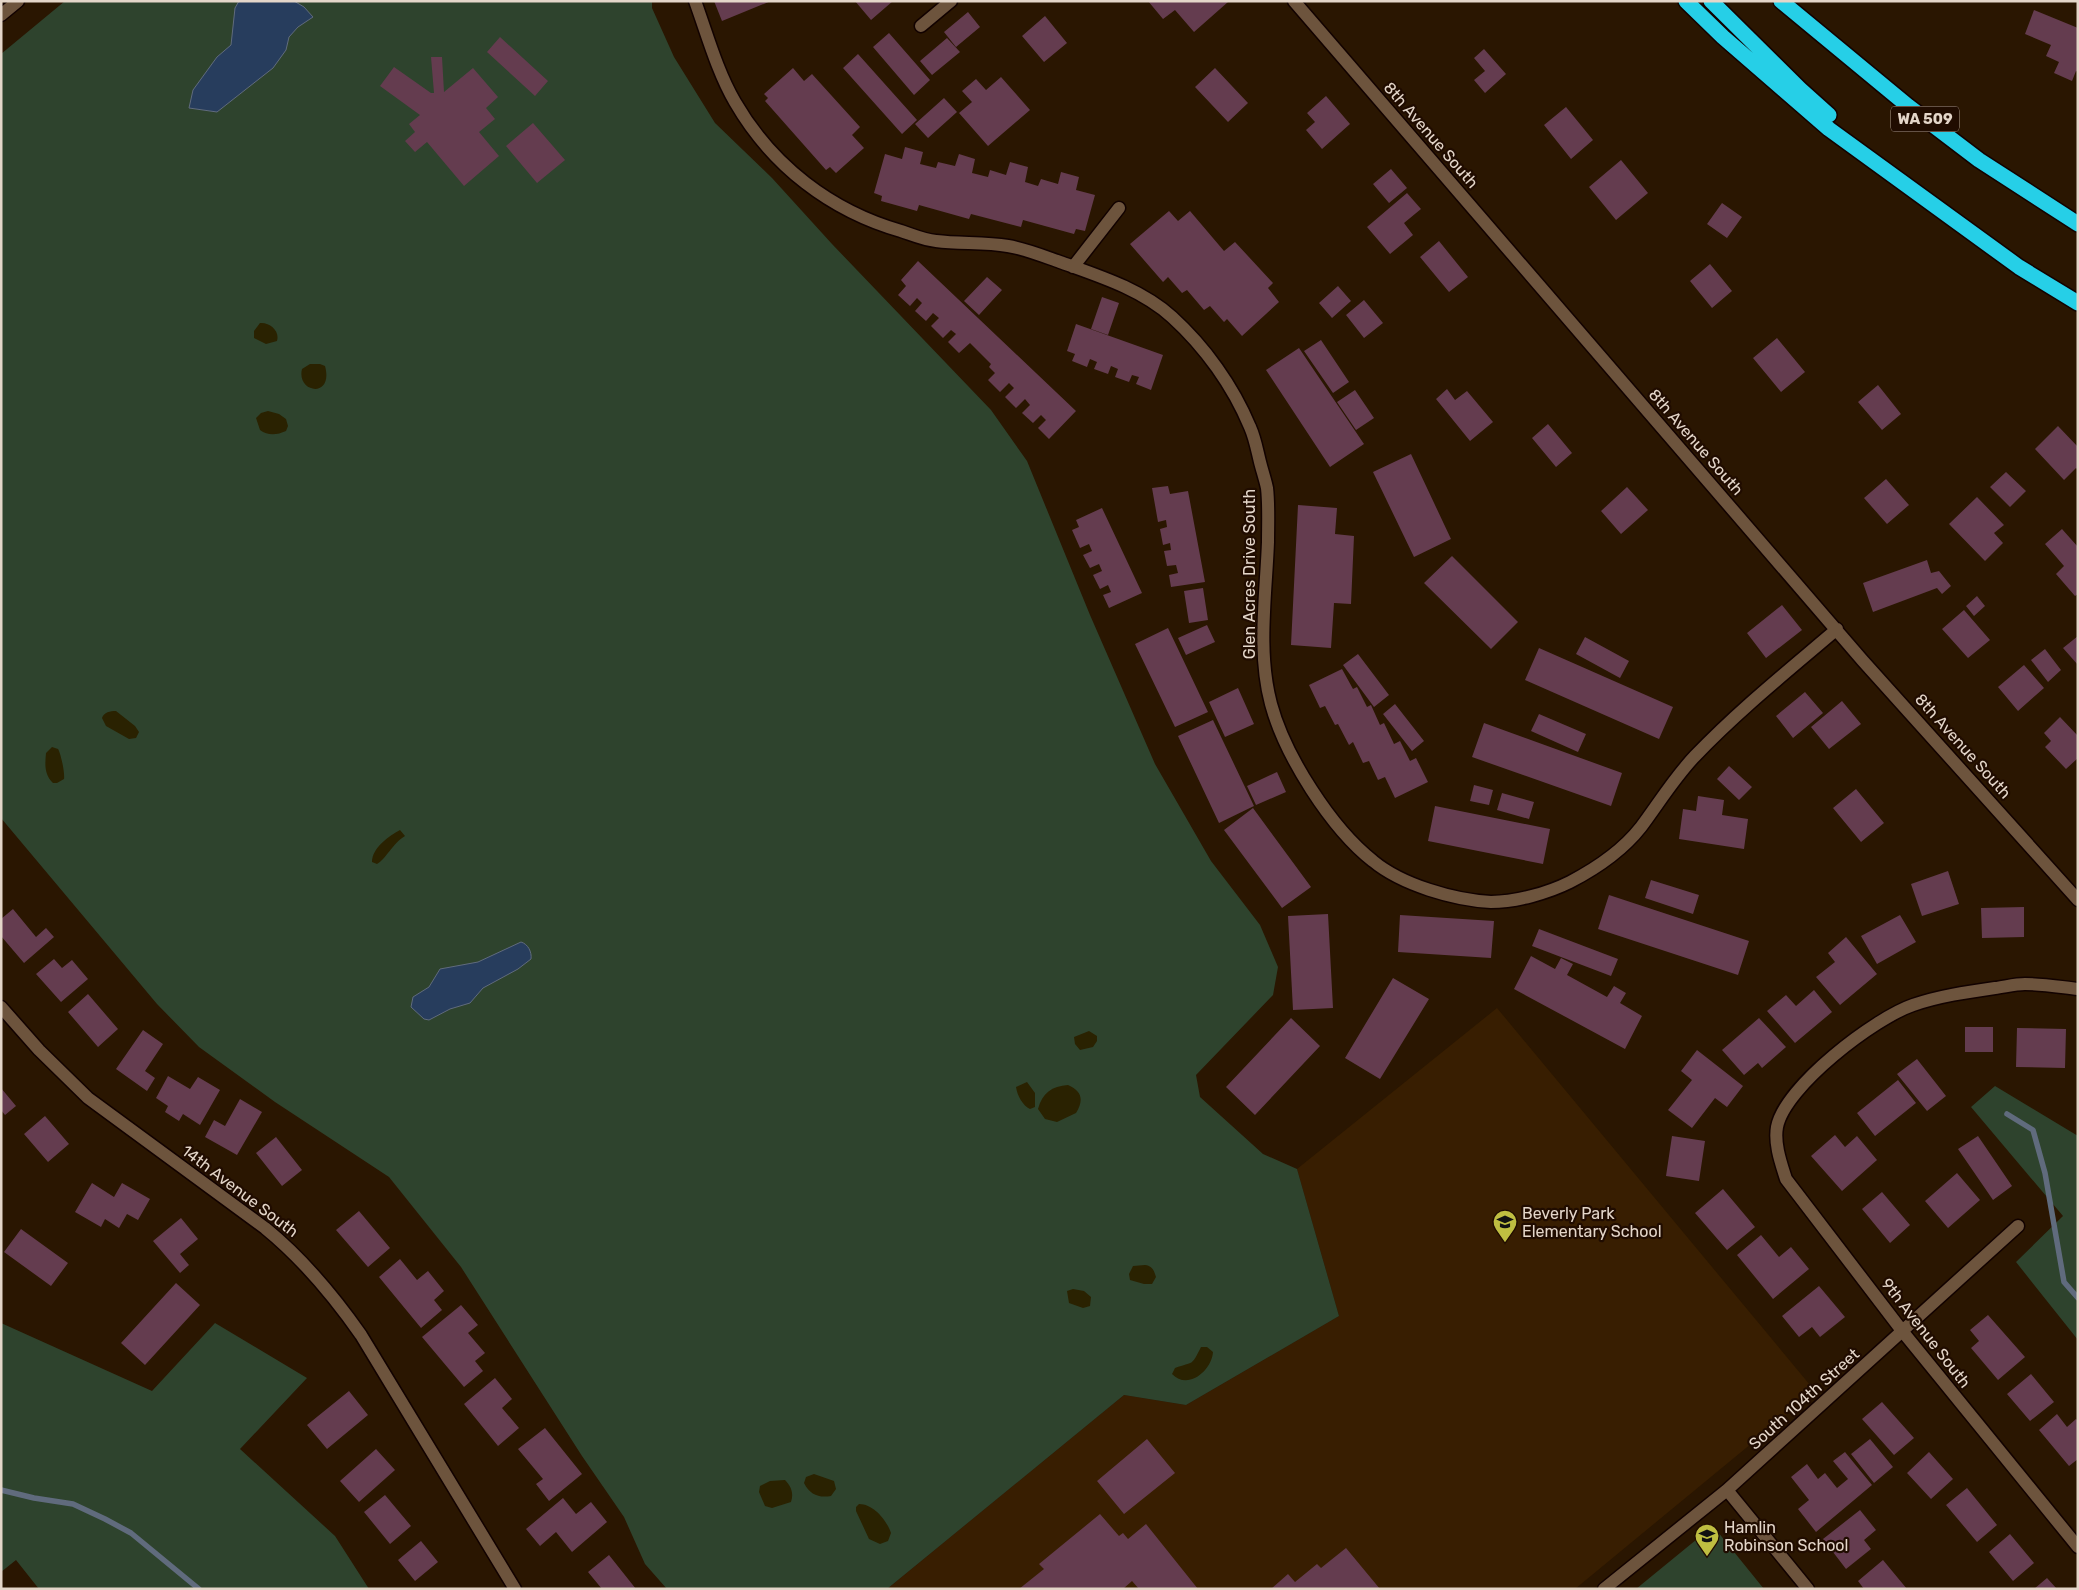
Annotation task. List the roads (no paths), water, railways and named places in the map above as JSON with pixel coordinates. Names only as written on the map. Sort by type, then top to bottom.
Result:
[{"type":"highway","points":[[1686,1],[1723,37],[1829,129],[2019,267],[2078,303]]},
{"type":"highway","points":[[1711,1],[1800,90],[1901,180]]},
{"type":"highway","name":"WA 509","points":[[1781,1],[1908,106],[1979,160],[2078,224]]},
{"type":"street","points":[[1,15],[18,1]]},
{"type":"street","name":"Glen Acres Drive South","points":[[695,1],[719,68],[734,101],[756,133],[798,179],[833,203],[871,223],[931,241],[1022,248],[1073,267],[1131,290],[1166,312],[1198,342],[1214,362],[1251,429],[1267,488],[1268,525],[1264,659],[1271,704],[1284,739],[1308,783],[1336,824],[1374,862],[1417,886],[1458,897],[1493,902],[1521,898],[1566,884],[1596,866],[1622,847],[1639,830],[1672,782],[1727,724],[1837,629]]},
{"type":"street","points":[[921,26],[951,1]]},
{"type":"street","name":"8th Avenue South","points":[[1294,1],[1837,629],[2078,900]]},
{"type":"street","points":[[1073,267],[1119,208]]},
{"type":"street","name":"9th Avenue South","points":[[2078,989],[2025,984],[1960,993],[1912,1006],[1883,1020],[1852,1040],[1816,1071],[1789,1103],[1777,1126],[1778,1155],[1786,1178],[1903,1332],[2078,1546]]},
{"type":"street","name":"14th Avenue South","points":[[1,1007],[51,1063],[88,1098],[290,1248],[336,1299],[361,1335],[515,1589]]},
{"type":"street","name":"South 104th Street","points":[[1604,1589],[1727,1490],[2018,1226]]},
{"type":"street","points":[[1727,1490],[1808,1589]]},
{"type":"water","points":[[239,1],[294,1],[304,7],[313,17],[298,27],[289,37],[286,50],[273,68],[217,112],[189,108],[193,90],[217,57],[231,45],[235,8]]},
{"type":"water","points":[[521,942],[529,949],[531,959],[518,969],[483,988],[470,1003],[450,1009],[429,1020],[424,1019],[411,1007],[413,997],[429,987],[440,969],[478,962]]},
{"type":"waterway","points":[[2007,1114],[2033,1130],[2045,1173],[2064,1282],[2078,1298]]},
{"type":"waterway","points":[[1,1490],[34,1498],[73,1504],[105,1519],[131,1533],[199,1589]]},
{"type":"place","name":"Beverly Park Elementary School","points":[[1505,1243]]},
{"type":"place","name":"Hamlin Robinson School","points":[[1707,1557]]}]
